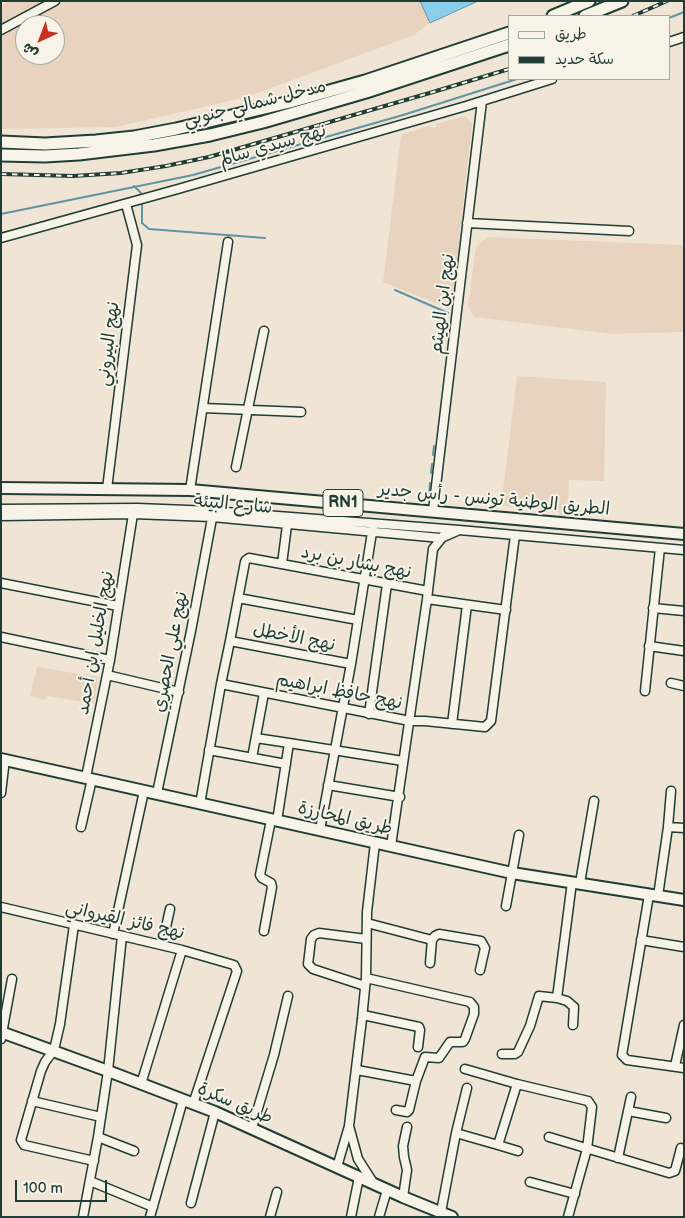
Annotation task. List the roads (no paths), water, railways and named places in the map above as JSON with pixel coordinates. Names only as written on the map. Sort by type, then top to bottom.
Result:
[{"type":"highway","points":[[555,15],[589,1]]},
{"type":"highway","points":[[587,15],[622,1]]},
{"type":"highway","name":"مدخل شمالي جنوبي","points":[[1,142],[44,144],[96,141],[176,129],[254,111],[346,86],[508,33]]},
{"type":"highway","name":"مدخل شمالي جنوبي","points":[[1,155],[45,156],[79,154],[154,145],[210,135],[263,122],[366,92],[508,45]]},
{"type":"main road","name":"الطريق الوطنية تونس - رأس جدير","points":[[1,488],[190,490],[684,534]]},
{"type":"main road","name":"طريق المحارزة","points":[[3,759],[512,873],[684,900]]},
{"type":"main road","name":"طريق سكرة","points":[[2,1035],[54,1050],[215,1112],[403,1198],[452,1217]]},
{"type":"street","points":[[1,30],[55,1]]},
{"type":"street","points":[[670,42],[684,37]]},
{"type":"street","name":"نهج سيدي سالم","points":[[1,238],[147,198],[549,80]]},
{"type":"street","name":"نهج ابن الهيثم","points":[[433,511],[482,100]]},
{"type":"street","name":"نهج البيروني","points":[[106,489],[137,245],[126,204]]},
{"type":"street","points":[[467,223],[629,231]]},
{"type":"street","points":[[190,490],[228,242]]},
{"type":"street","points":[[236,467],[264,331]]},
{"type":"street","points":[[203,408],[301,412]]},
{"type":"street","name":"شارع البيئة","points":[[1,509],[137,508],[373,527],[441,538],[459,530]]},
{"type":"street","name":"نهج الخليل ابن أحمد","points":[[81,827],[133,514]]},
{"type":"street","name":"شارع البيئة","points":[[1,516],[213,514],[287,525],[449,529],[684,550]]},
{"type":"street","name":"نهج علي الحصري","points":[[157,793],[179,692],[213,514]]},
{"type":"street","points":[[282,564],[287,525]]},
{"type":"street","points":[[320,830],[351,664],[373,527]]},
{"type":"street","points":[[391,846],[400,797],[403,761],[433,549],[449,529]]},
{"type":"street","name":"نهج حافظ ابراهيم","points":[[221,684],[410,721],[485,727],[491,722],[515,535]]},
{"type":"street","points":[[645,690],[660,548]]},
{"type":"street","name":"نهج بشار بن برد","points":[[238,598],[246,560],[249,558],[387,584],[467,605],[506,610]]},
{"type":"street","points":[[1,582],[118,606]]},
{"type":"street","points":[[369,714],[387,584]]},
{"type":"street","points":[[200,804],[238,598],[358,620]]},
{"type":"street","points":[[452,724],[467,605]]},
{"type":"street","points":[[653,608],[684,611]]},
{"type":"street","points":[[1,637],[110,660]]},
{"type":"street","name":"نهج الأخطل","points":[[230,641],[351,664]]},
{"type":"street","points":[[649,646],[684,651]]},
{"type":"street","points":[[107,675],[179,692]]},
{"type":"street","points":[[671,683],[684,686]]},
{"type":"street","points":[[252,758],[264,693]]},
{"type":"street","points":[[256,738],[403,761]]},
{"type":"street","points":[[264,931],[272,887],[271,883],[260,875],[274,821],[289,744]]},
{"type":"street","points":[[209,750],[286,764]]},
{"type":"street","points":[[1,793],[3,759]]},
{"type":"street","points":[[328,785],[400,797]]},
{"type":"street","points":[[113,934],[144,791]]},
{"type":"street","points":[[671,791],[668,827],[641,940],[622,1054],[627,1060],[680,1067],[684,1025]]},
{"type":"street","points":[[557,998],[576,883],[594,801]]},
{"type":"street","points":[[668,827],[684,828]]},
{"type":"street","points":[[506,906],[519,835]]},
{"type":"street","points":[[337,1167],[350,1126],[357,1070],[363,1015],[367,923],[375,843]]},
{"type":"street","name":"نهج فائز القيرواني","points":[[1,907],[162,945],[234,965],[237,971],[188,1102]]},
{"type":"street","points":[[162,945],[170,909]]},
{"type":"street","points":[[367,923],[432,940]]},
{"type":"street","points":[[74,925],[60,1024],[54,1050],[45,1062],[21,1140],[24,1145],[94,1161]]},
{"type":"street","points":[[366,939],[319,932],[312,939],[308,964],[313,969],[365,982],[470,1002],[474,1007],[474,1014],[465,1040],[463,1042],[450,1042],[439,1058],[425,1057],[416,1081],[409,1110],[407,1112],[396,1110]]},
{"type":"street","points":[[430,963],[432,940],[434,936],[439,934],[481,941],[485,948],[480,970]]},
{"type":"street","points":[[83,1217],[98,1138],[108,1070],[122,936]]},
{"type":"street","points":[[641,940],[684,947]]},
{"type":"street","points":[[141,1084],[182,950]]},
{"type":"street","points":[[2,1035],[12,979]]},
{"type":"street","points":[[252,1128],[274,1055],[288,996]]},
{"type":"street","points":[[502,1054],[515,1054],[518,1052],[532,1020],[539,996],[567,1001],[574,1007],[573,1025]]},
{"type":"street","points":[[363,1015],[418,1027],[420,1030],[418,1047]]},
{"type":"street","points":[[465,1069],[588,1102],[592,1107],[587,1149],[568,1217]]},
{"type":"street","points":[[357,1070],[416,1081]]},
{"type":"street","points":[[498,1145],[517,1084]]},
{"type":"street","points":[[441,1212],[466,1088]]},
{"type":"street","points":[[618,1158],[631,1097]]},
{"type":"street","points":[[32,1101],[101,1117]]},
{"type":"street","points":[[150,1217],[188,1102]]},
{"type":"street","points":[[628,1111],[666,1118]]},
{"type":"street","points":[[191,1203],[215,1112]]},
{"type":"street","points":[[350,1126],[358,1159],[374,1184]]},
{"type":"street","points":[[403,1198],[407,1170],[403,1146],[407,1127]]},
{"type":"street","points":[[456,1133],[518,1151]]},
{"type":"street","points":[[98,1138],[134,1151]]},
{"type":"street","points":[[549,1138],[661,1171],[673,1172],[678,1162],[681,1148]]},
{"type":"street","points":[[350,1217],[359,1177]]},
{"type":"street","points":[[90,1182],[152,1207]]},
{"type":"street","points":[[530,1182],[575,1194]]},
{"type":"street","points":[[379,1217],[387,1190]]},
{"type":"street","points":[[270,1217],[277,1192]]},
{"type":"water","points":[[420,1],[478,1],[430,23]]},
{"type":"waterway","points":[[670,18],[684,12]]},
{"type":"waterway","points":[[1,214],[193,175],[403,115],[514,80]]},
{"type":"waterway","points":[[134,186],[141,193]]},
{"type":"waterway","points":[[142,204],[142,223],[149,229],[265,238]]},
{"type":"waterway","points":[[395,290],[448,313]]},
{"type":"waterway","points":[[433,455],[434,446]]},
{"type":"waterway","points":[[431,473],[432,464]]},
{"type":"waterway","points":[[429,494],[430,483]]},
{"type":"railway","points":[[635,15],[667,1]]},
{"type":"railway","points":[[1,174],[73,176],[121,173],[166,166],[209,157],[508,69]]}]
